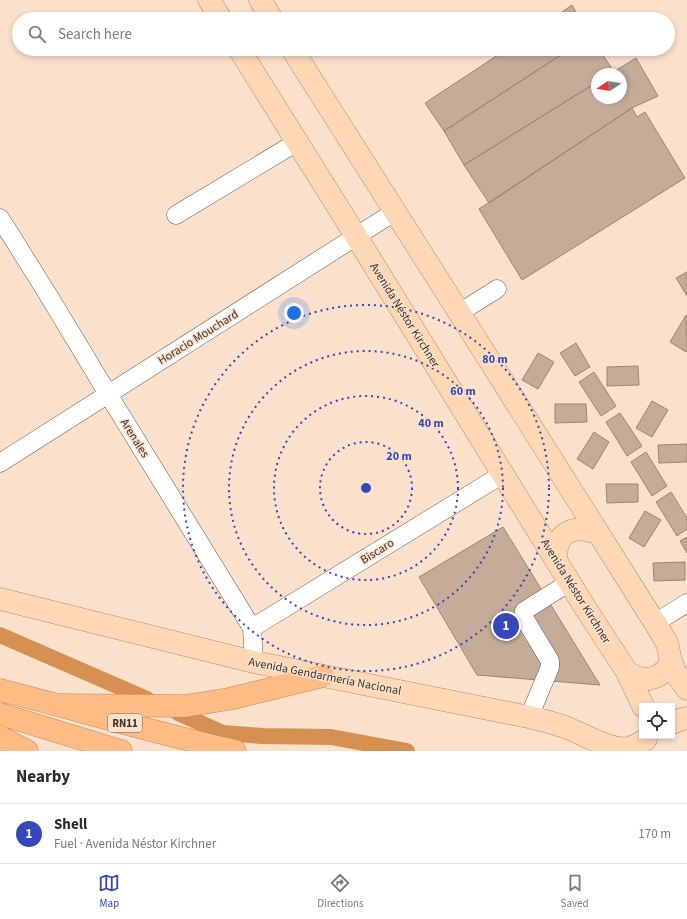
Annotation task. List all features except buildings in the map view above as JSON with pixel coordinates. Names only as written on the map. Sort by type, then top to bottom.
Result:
[{"type":"highway","points":[[60,705],[185,706],[229,699],[323,676]]},
{"type":"highway","name":"RN11","points":[[0,690],[234,751]]},
{"type":"highway","name":"RN11","points":[[0,714],[121,751]]},
{"type":"highway","points":[[0,737],[27,751]]},
{"type":"main road","points":[[209,0],[217,12]]},
{"type":"main road","points":[[260,0],[268,12]]},
{"type":"main road","name":"Avenida Néstor Kirchner","points":[[244,56],[586,609],[627,672],[642,703]]},
{"type":"main road","points":[[296,56],[396,211],[655,623],[667,643],[676,674],[687,689]]},
{"type":"main road","points":[[556,560],[558,542],[562,536],[569,531],[578,529],[589,530],[599,534]]},
{"type":"main road","name":"Avenida Gendarmería Nacional","points":[[0,599],[254,662],[529,717],[564,726],[600,744],[615,748],[628,748],[645,742]]},
{"type":"main road","points":[[627,672],[638,678],[649,679],[658,676],[666,670],[671,661]]},
{"type":"main road","points":[[675,722],[687,718]]},
{"type":"street","points":[[176,215],[297,142]]},
{"type":"street","name":"Horacio Mouchard","points":[[0,463],[396,211]]},
{"type":"street","name":"Arenales","points":[[0,218],[252,628],[254,662]]},
{"type":"street","points":[[459,313],[497,289]]},
{"type":"street","name":"Biscaro","points":[[252,628],[503,474]]},
{"type":"street","points":[[529,717],[550,667],[550,661],[523,616],[524,611],[570,582]]},
{"type":"street","points":[[655,623],[687,603]]},
{"type":"waterway","points":[[0,635],[147,699]]},
{"type":"waterway","points":[[178,713],[223,733],[262,736],[331,737],[407,751]]},
{"type":"place","name":"Shell","points":[[506,626]]}]
